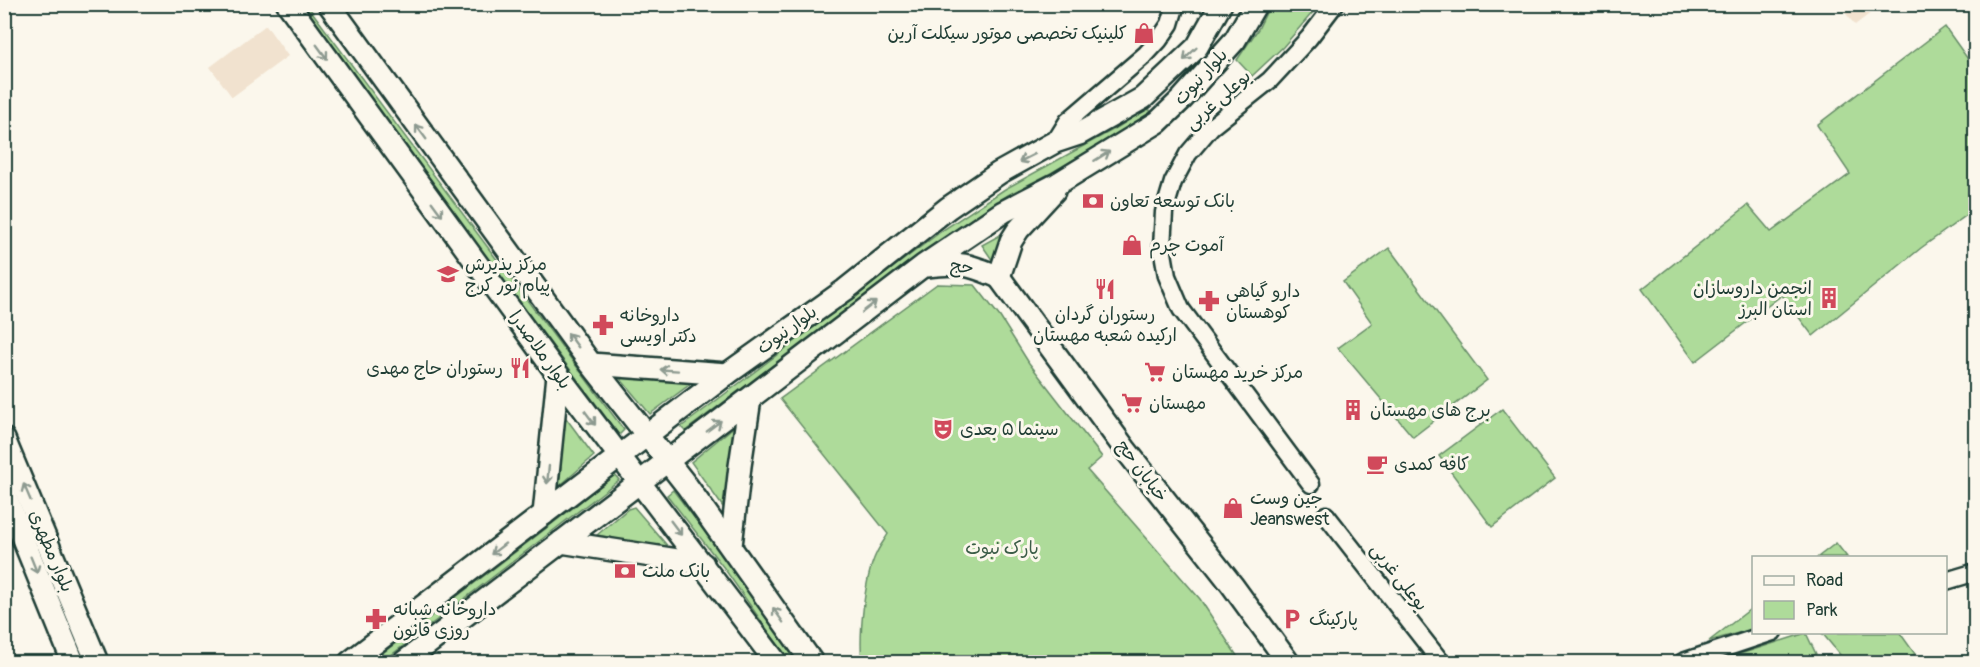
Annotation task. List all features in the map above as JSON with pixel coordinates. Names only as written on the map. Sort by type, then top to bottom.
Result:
[{"type":"main road","name":"بلوار ملاصدرا","points":[[288,4],[558,375],[632,488],[703,564],[776,663]]},
{"type":"main road","name":"بلوار ملاصدرا","points":[[329,4],[591,364],[668,461],[731,546],[812,663]]},
{"type":"main road","name":"بلوار نبوت","points":[[350,663],[727,374],[845,290],[965,196],[999,173],[1055,142],[1079,134],[1143,98],[1197,47],[1221,4]]},
{"type":"main road","name":"بلوار نبوت","points":[[404,663],[923,266],[1003,212],[1070,176],[1158,122],[1235,40],[1256,4]]},
{"type":"main road","points":[[1163,79],[1160,86],[1162,96],[1167,100],[1182,99]]},
{"type":"main road","points":[[1143,98],[1151,98],[1159,103],[1161,112],[1158,122]]},
{"type":"main road","points":[[999,277],[1011,241],[1018,230],[1070,176]]},
{"type":"main road","name":"حج","points":[[923,266],[949,263],[968,264],[999,277]]},
{"type":"main road","name":"خیابان حج","points":[[999,277],[1125,449],[1232,585],[1288,663]]},
{"type":"main road","points":[[591,364],[727,374]]},
{"type":"main road","points":[[544,514],[558,375]]},
{"type":"main road","points":[[731,546],[750,399]]},
{"type":"main road","points":[[667,421],[663,428],[663,437],[668,444],[676,447],[688,446]]},
{"type":"main road","name":"بلوار مطهری","points":[[4,439],[97,663]]},
{"type":"main road","name":"بلوار مطهری","points":[[4,492],[73,663]]},
{"type":"main road","points":[[561,542],[703,564]]},
{"type":"street","points":[[1055,142],[1068,121],[1160,40],[1170,24],[1176,4]]},
{"type":"street","name":"بوعلی غربی","points":[[1311,484],[1181,309],[1167,276],[1162,247],[1164,212],[1173,182],[1188,154],[1211,127],[1270,80],[1310,38],[1335,4]]},
{"type":"street","name":"بوعلی غربی","points":[[1326,515],[1441,663]]},
{"type":"street","points":[[1947,581],[1976,572]]},
{"type":"street","points":[[1683,663],[1770,634]]},
{"type":"shaded area","points":[[1839,5],[1881,5],[1855,25]]},
{"type":"shaded area","points":[[266,25],[288,56],[232,97],[210,67]]},
{"type":"green space","points":[[298,5],[307,5],[624,430],[619,435]]},
{"type":"green space","points":[[1270,5],[1319,5],[1283,47],[1252,76],[1237,60],[1258,29]]},
{"type":"green space","points":[[1945,27],[1975,69],[1975,209],[1921,248],[1813,336],[1782,295],[1695,362],[1642,289],[1748,205],[1771,232],[1850,174],[1817,125]]},
{"type":"green space","points":[[1146,109],[1150,110],[1151,114],[1051,173],[1008,195],[948,235],[685,431],[681,427],[943,230],[1005,189],[1118,127]]},
{"type":"green space","points":[[1013,228],[993,261],[982,245]]},
{"type":"green space","points":[[1389,248],[1487,380],[1413,437],[1338,348],[1372,323],[1343,282]]},
{"type":"green space","name":"پارک نبوت","points":[[937,284],[975,285],[1000,317],[1029,363],[1102,457],[1087,470],[1200,599],[1241,662],[862,662],[862,623],[868,578],[876,554],[888,534],[780,399]]},
{"type":"green space","points":[[619,377],[693,382],[650,414]]},
{"type":"green space","points":[[1502,409],[1555,478],[1492,527],[1439,456]]},
{"type":"green space","points":[[563,414],[594,456],[556,489]]},
{"type":"green space","points":[[736,425],[723,507],[691,462]]},
{"type":"green space","points":[[614,474],[619,480],[382,662],[371,662],[574,507]]},
{"type":"green space","points":[[673,490],[729,563],[799,662],[790,662],[724,568],[667,495]]},
{"type":"green space","points":[[634,507],[671,550],[597,535],[628,509]]},
{"type":"green space","points":[[1836,543],[1846,556],[1819,556]]},
{"type":"green space","points":[[1752,608],[1752,629],[1709,641]]},
{"type":"green space","points":[[1803,634],[1806,634],[1816,654],[1804,662],[1735,662],[1731,657]]},
{"type":"green space","points":[[1823,634],[1901,634],[1915,654],[1902,662],[1846,662]]},
{"type":"place","name":"کلینیک تخصصی موتور سیکلت آرین","points":[[1144,33]]},
{"type":"place","name":"بانک توسعه تعاون","points":[[1093,201]]},
{"type":"place","name":"آموت چرم","points":[[1132,245]]},
{"type":"place","name":"مرکز پذیرش پیام نور کرج","points":[[448,274]]},
{"type":"place","name":"رستوران گردان ارکیده شعبه مهستان","points":[[1105,289]]},
{"type":"place","name":"انجمن داروسازان استان البرز","points":[[1829,298]]},
{"type":"place","name":"دارو گیاهی کوهستان","points":[[1209,301]]},
{"type":"place","name":"داروخانه دکتر اویسی","points":[[603,325]]},
{"type":"place","name":"رستوران حاج مهدی","points":[[520,368]]},
{"type":"place","name":"مرکز خرید مهستان","points":[[1155,372]]},
{"type":"place","name":"مهستان","points":[[1132,403]]},
{"type":"place","name":"برج های مهستان","points":[[1353,410]]},
{"type":"place","name":"سینما ۵ بعدی","points":[[943,429]]},
{"type":"place","name":"کافه کمدی","points":[[1377,464]]},
{"type":"place","name":"جین وست Jeanswest","points":[[1233,508]]},
{"type":"place","name":"بانک ملت","points":[[625,571]]},
{"type":"place","name":"داروخانه شبانه روزی قانون","points":[[376,619]]},
{"type":"place","name":"پارکینگ","points":[[1292,619]]}]
